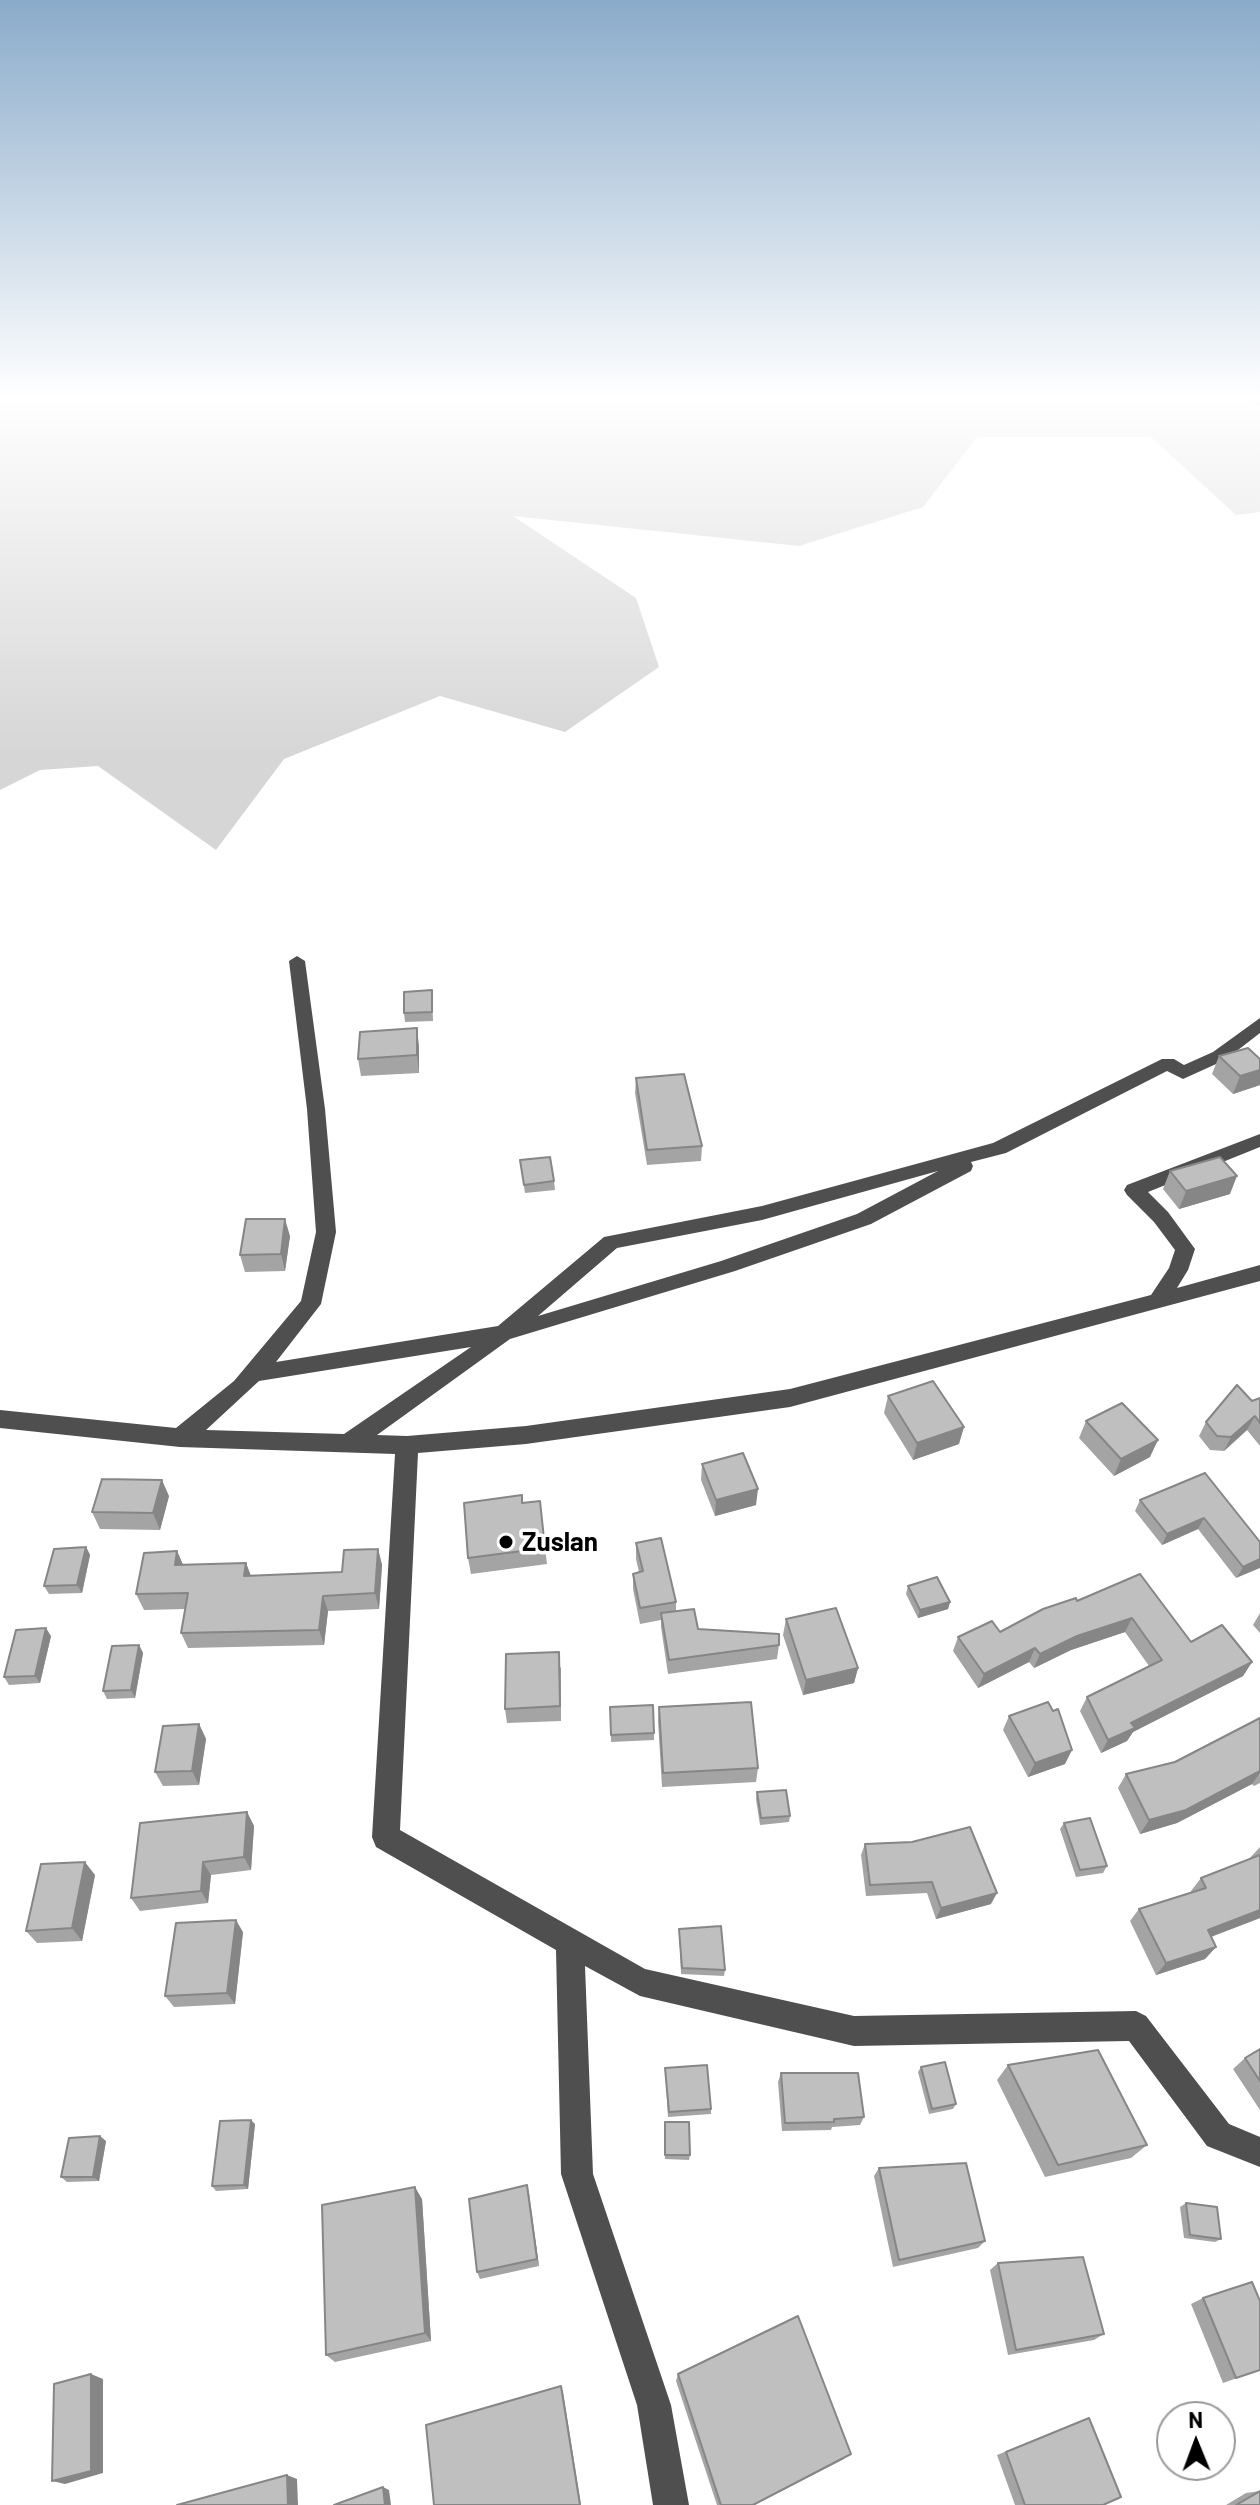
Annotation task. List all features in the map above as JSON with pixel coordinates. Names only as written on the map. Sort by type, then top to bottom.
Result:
[{"type":"street","points":[[180,1438],[242,1387],[311,1304],[326,1232],[316,1109],[297,961]]},
{"type":"street","points":[[252,1374],[504,1333],[636,1296],[864,1219],[1168,1063],[1183,1073],[1219,1056],[1260,1024]]},
{"type":"street","points":[[1157,1302],[1178,1270],[1185,1249],[1161,1217],[1134,1190],[1260,1140]]},
{"type":"street","points":[[348,1443],[504,1333],[611,1242],[762,1213],[999,1148]]},
{"type":"street","points":[[0,1419],[180,1438],[407,1445],[526,1435],[790,1398],[1260,1273]]},
{"type":"street","points":[[407,1445],[386,1837],[640,1982],[854,2031],[1136,2026],[1218,2135],[1260,2152]]},
{"type":"street","points":[[570,1942],[577,2174],[654,2405],[671,2505]]},
{"type":"shaded area","points":[[0,518],[516,518],[636,598],[659,667],[565,732],[440,696],[284,759],[216,850],[98,766],[40,770],[0,790]]},
{"type":"shaded area","points":[[531,518],[888,518],[799,546]]},
{"type":"building","points":[[432,990],[432,1012],[404,1013],[404,992]]},
{"type":"building","points":[[417,1028],[417,1055],[358,1059],[360,1032]]},
{"type":"building","points":[[1248,1048],[1260,1059],[1260,1070],[1240,1076],[1219,1056]]},
{"type":"building","points":[[684,1074],[702,1146],[647,1150],[636,1078]]},
{"type":"building","points":[[550,1157],[554,1181],[524,1185],[520,1160]]},
{"type":"building","points":[[1220,1157],[1237,1176],[1186,1191],[1170,1171]]},
{"type":"building","points":[[246,1219],[285,1219],[281,1254],[240,1255]]},
{"type":"building","points":[[933,1381],[964,1427],[917,1443],[888,1396]]},
{"type":"building","points":[[1237,1385],[1252,1401],[1260,1398],[1260,1423],[1255,1416],[1231,1437],[1217,1436],[1206,1422]]},
{"type":"building","points":[[1122,1403],[1158,1440],[1121,1459],[1086,1421]]},
{"type":"building","points":[[743,1453],[758,1489],[716,1500],[702,1464]]},
{"type":"building","points":[[1205,1473],[1260,1542],[1260,1559],[1243,1567],[1204,1518],[1167,1534],[1140,1500]]},
{"type":"building","points":[[102,1479],[162,1480],[153,1513],[92,1512]]},
{"type":"building","name":"Zuslan","points":[[522,1495],[522,1503],[540,1501],[545,1548],[468,1558],[464,1503]]},
{"type":"building","points":[[661,1538],[676,1602],[640,1608],[633,1574],[643,1571],[636,1543]]},
{"type":"building","points":[[86,1547],[77,1585],[44,1586],[54,1549]]},
{"type":"building","points":[[378,1549],[375,1593],[323,1596],[319,1630],[181,1633],[188,1593],[136,1594],[144,1553],[177,1551],[175,1565],[246,1563],[244,1576],[342,1572],[344,1550]]},
{"type":"building","points":[[1140,1574],[1191,1642],[1222,1625],[1252,1662],[1131,1723],[1135,1728],[1108,1740],[1087,1697],[1162,1660],[1132,1618],[1077,1636],[1040,1654],[1035,1648],[984,1674],[958,1637],[992,1621],[1000,1632],[1043,1609],[1076,1598],[1077,1601]]},
{"type":"building","points":[[937,1577],[950,1602],[920,1610],[908,1586]]},
{"type":"building","points":[[836,1608],[858,1668],[806,1680],[786,1619]]},
{"type":"building","points":[[694,1609],[698,1629],[779,1634],[779,1645],[669,1660],[661,1613]]},
{"type":"building","points":[[46,1628],[35,1676],[4,1677],[16,1630]]},
{"type":"building","points":[[139,1645],[131,1690],[103,1691],[112,1646]]},
{"type":"building","points":[[559,1652],[560,1706],[505,1709],[506,1654]]},
{"type":"building","points":[[751,1702],[758,1768],[663,1773],[659,1707]]},
{"type":"building","points":[[1048,1702],[1053,1711],[1058,1709],[1072,1750],[1035,1763],[1009,1716]]},
{"type":"building","points":[[653,1705],[654,1733],[611,1735],[610,1707]]},
{"type":"building","points":[[1260,1718],[1260,1771],[1186,1810],[1149,1820],[1126,1774],[1175,1762]]},
{"type":"building","points":[[199,1724],[192,1771],[155,1772],[163,1726]]},
{"type":"building","points":[[786,1790],[790,1816],[761,1818],[757,1792]]},
{"type":"building","points":[[247,1812],[244,1857],[203,1862],[201,1891],[131,1898],[140,1823]]},
{"type":"building","points":[[1090,1818],[1107,1866],[1080,1870],[1064,1823]]},
{"type":"building","points":[[970,1827],[997,1893],[941,1908],[932,1882],[870,1885],[865,1844],[912,1842]]},
{"type":"building","points":[[1260,1855],[1260,1910],[1208,1930],[1216,1947],[1166,1963],[1139,1909],[1206,1888],[1201,1878]]},
{"type":"building","points":[[85,1862],[72,1928],[26,1931],[41,1864]]},
{"type":"building","points":[[236,1920],[227,1993],[165,1996],[176,1923]]},
{"type":"building","points":[[721,1926],[725,1970],[682,1968],[679,1929]]},
{"type":"building","points":[[1260,2049],[1260,2081],[1245,2058]]},
{"type":"building","points":[[1098,2050],[1147,2145],[1058,2165],[1008,2065]]},
{"type":"building","points":[[945,2062],[956,2104],[932,2109],[921,2067]]},
{"type":"building","points":[[707,2065],[711,2109],[669,2112],[665,2068]]},
{"type":"building","points":[[781,2073],[858,2073],[864,2117],[834,2119],[834,2122],[785,2123]]},
{"type":"building","points":[[251,2120],[244,2185],[212,2186],[220,2121]]},
{"type":"building","points":[[665,2122],[689,2122],[690,2155],[665,2155]]},
{"type":"building","points":[[100,2136],[93,2177],[61,2177],[69,2138]]},
{"type":"building","points":[[966,2163],[985,2241],[899,2260],[879,2168]]},
{"type":"building","points":[[527,2185],[537,2259],[477,2272],[469,2199]]},
{"type":"building","points":[[415,2187],[425,2333],[326,2355],[322,2205]]},
{"type":"building","points":[[1186,2203],[1217,2207],[1221,2239],[1190,2235]]},
{"type":"building","points":[[1083,2257],[1104,2334],[1016,2350],[998,2263]]},
{"type":"building","points":[[1252,2282],[1260,2301],[1260,2370],[1236,2378],[1203,2298]]},
{"type":"building","points":[[798,2316],[851,2454],[753,2505],[721,2505],[678,2374]]},
{"type":"building","points":[[91,2374],[91,2471],[52,2481],[54,2384]]},
{"type":"building","points":[[561,2386],[580,2505],[434,2505],[426,2425]]},
{"type":"building","points":[[1089,2418],[1121,2497],[1103,2505],[1025,2505],[1006,2452]]},
{"type":"building","points":[[287,2475],[288,2505],[177,2505]]},
{"type":"building","points":[[383,2487],[385,2505],[334,2505]]},
{"type":"building","points":[[1260,2491],[1260,2505],[1236,2505]]},
{"type":"place","name":"Zuslan","points":[[506,1542]]}]
